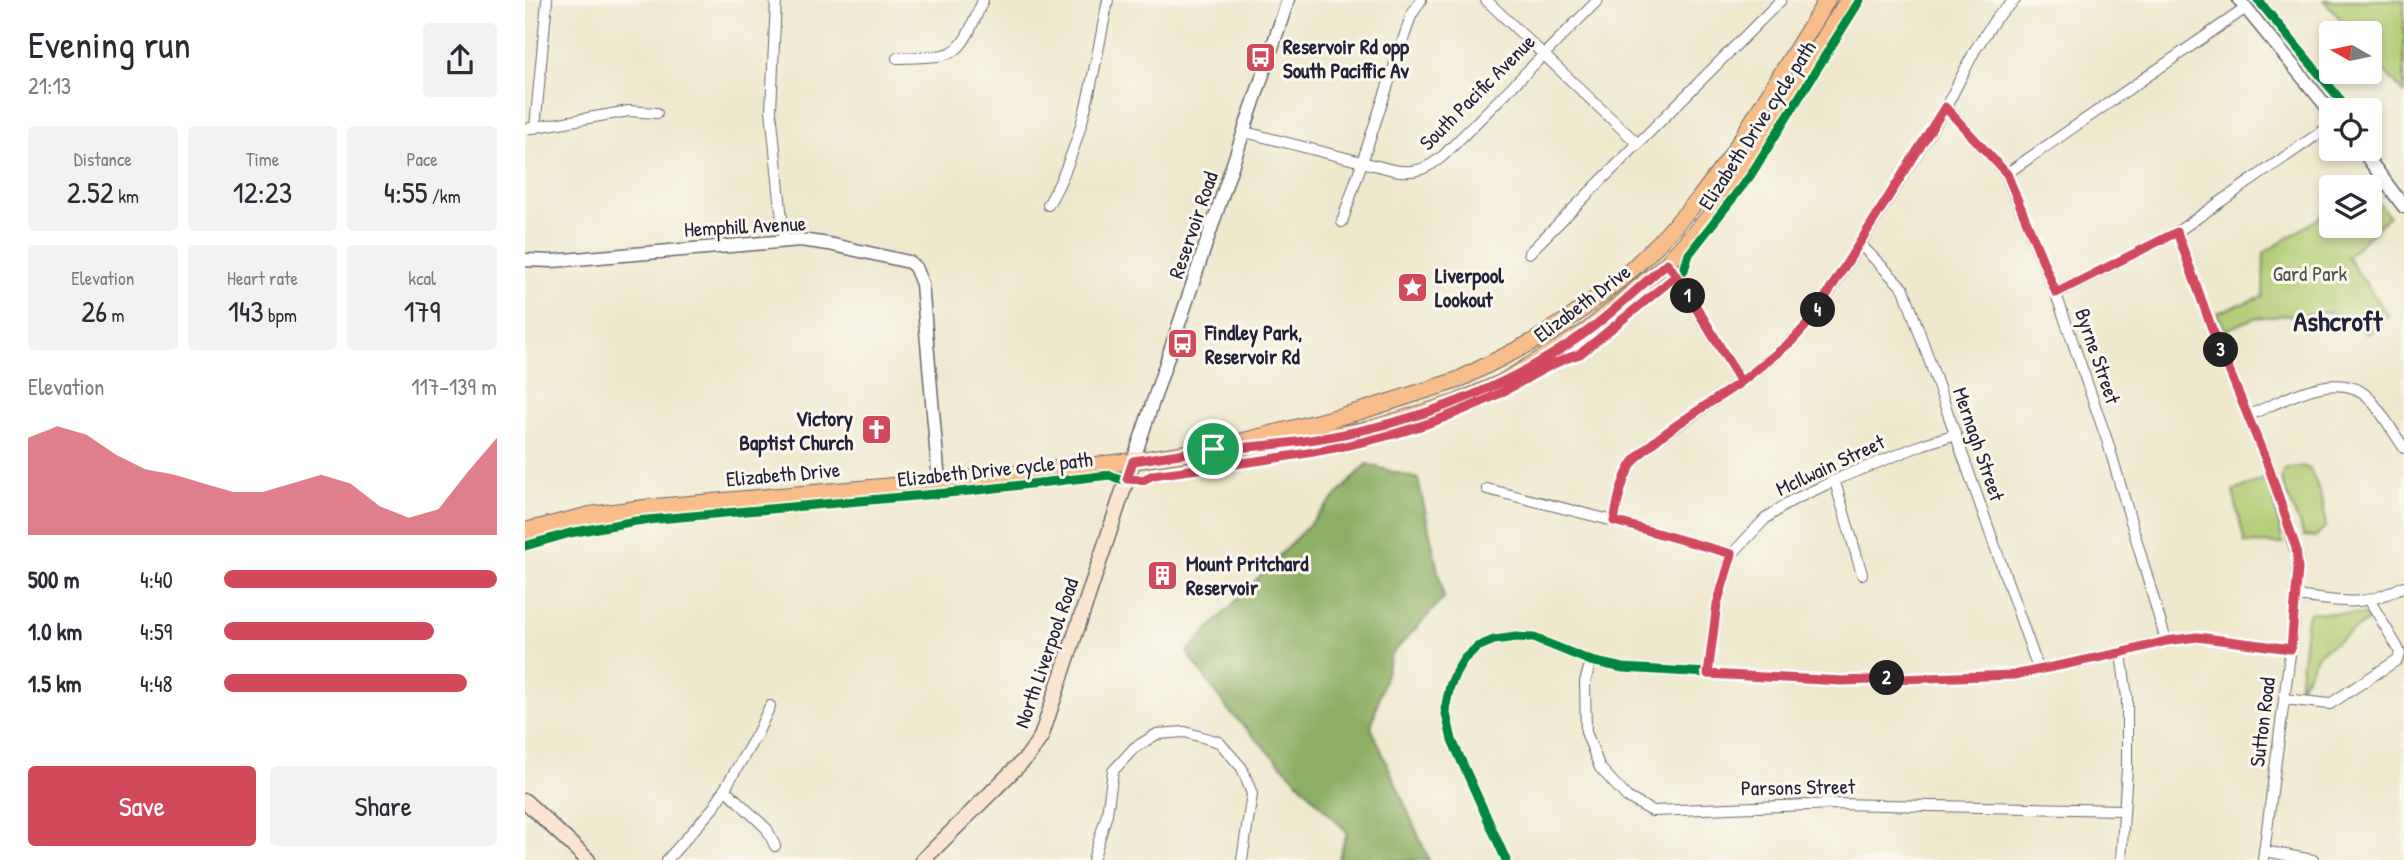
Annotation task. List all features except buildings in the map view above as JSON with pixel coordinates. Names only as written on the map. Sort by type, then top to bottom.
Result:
[{"type":"main road","name":"Elizabeth Drive","points":[[525,531],[621,510],[939,482],[1133,461],[1213,449],[1361,411],[1458,380],[1536,340],[1601,295],[1656,246],[1699,199],[1750,127],[1827,0]]},
{"type":"main road","name":"Elizabeth Drive","points":[[1213,449],[1262,447],[1367,430],[1458,402],[1501,383],[1587,331],[1667,263],[1708,218],[1745,169],[1848,0]]},
{"type":"main road","name":"North Liverpool Road","points":[[923,860],[1027,757],[1041,737],[1133,461]]},
{"type":"main road","points":[[525,801],[588,860]]},
{"type":"street","points":[[547,0],[530,128],[629,111],[657,113]]},
{"type":"street","points":[[776,0],[771,110],[784,240]]},
{"type":"street","points":[[897,58],[944,57],[954,53],[967,39],[983,0]]},
{"type":"street","points":[[1048,205],[1061,184],[1087,103],[1108,0]]},
{"type":"street","name":"Reservoir Road","points":[[1133,461],[1288,0]]},
{"type":"street","points":[[1342,222],[1411,16],[1420,0]]},
{"type":"street","points":[[1486,0],[1638,144]]},
{"type":"street","name":"South Pacific Avenue","points":[[1245,132],[1403,172],[1414,172],[1433,164],[1598,0]]},
{"type":"street","points":[[1529,253],[1781,0]]},
{"type":"street","points":[[1614,521],[1621,487],[1633,463],[1653,443],[1741,382],[1792,341],[1811,320],[1945,107],[1975,50],[1996,18],[2015,0]]},
{"type":"street","points":[[2007,174],[2242,4],[2319,98]]},
{"type":"street","name":"Byrne Street","points":[[1945,107],[2007,174],[2056,293],[2108,443],[2166,641]]},
{"type":"street","points":[[2056,293],[2177,232],[2319,133]]},
{"type":"street","points":[[2370,161],[2404,207]]},
{"type":"street","name":"Sutton Road","points":[[2177,232],[2211,326],[2249,415],[2298,559],[2291,649],[2263,855]]},
{"type":"street","name":"Hemphill Avenue","points":[[525,260],[552,261],[800,240],[896,258],[915,267],[922,284],[939,482]]},
{"type":"street","name":"Mernagh Street","points":[[1860,244],[1904,289],[2039,671]]},
{"type":"street","points":[[1667,263],[1741,382]]},
{"type":"street","points":[[2249,415],[2323,385],[2342,384],[2354,387],[2369,399],[2404,449]]},
{"type":"street","name":"McIlwain Street","points":[[1708,674],[1717,604],[1732,554],[1765,519],[1791,502],[1835,482],[1924,444],[1956,434]]},
{"type":"street","points":[[1835,482],[1862,573]]},
{"type":"street","points":[[1487,489],[1732,554]]},
{"type":"street","points":[[2296,596],[2369,601],[2404,586]]},
{"type":"street","points":[[2284,699],[2330,704],[2396,661],[2400,654],[2369,601]]},
{"type":"street","points":[[1506,860],[1451,740],[1445,709],[1450,686],[1464,659],[1477,647],[1504,638],[1534,638],[1591,661],[1623,668],[1842,681],[2039,671],[2166,641],[2197,637],[2291,649]]},
{"type":"street","points":[[2120,653],[2127,697],[2121,860]]},
{"type":"street","name":"Parsons Street","points":[[1591,661],[1585,682],[1585,732],[1600,768],[1626,797],[1653,811],[1835,804],[2124,810]]},
{"type":"street","points":[[667,860],[714,807],[758,734],[770,706]]},
{"type":"street","points":[[1093,860],[1107,814],[1113,771],[1134,748],[1157,734],[1185,732],[1219,742],[1242,768],[1251,794],[1242,860]]},
{"type":"street","points":[[725,789],[767,829],[775,846]]},
{"type":"street","points":[[2263,855],[2313,860]]},
{"type":"green space","points":[[2324,0],[2404,0],[2404,93],[2382,68],[2382,21],[2342,21]]},
{"type":"green space","name":"Gard Park","points":[[2382,208],[2389,216],[2382,223]]},
{"type":"green space","name":"Gard Park","points":[[2319,218],[2319,238],[2366,238],[2347,257],[2388,315],[2368,334],[2329,312],[2254,318],[2225,330],[2217,313],[2263,296],[2264,253]]},
{"type":"green space","points":[[1367,464],[1418,479],[1444,598],[1391,655],[1371,727],[1429,860],[1338,860],[1347,832],[1228,710],[1187,652]]},
{"type":"green space","points":[[2302,466],[2310,469],[2325,512],[2325,527],[2315,537],[2304,536],[2282,482],[2281,475],[2286,469]]},
{"type":"green space","points":[[2269,477],[2283,544],[2245,543],[2233,491]]},
{"type":"green space","points":[[2313,612],[2365,615],[2369,620],[2319,653],[2299,689],[2307,617]]},
{"type":"cycle path","name":"Elizabeth Drive cycle path","points":[[525,546],[570,533],[636,521],[969,491],[1110,475],[1126,480],[1138,480],[1153,475],[1331,449],[1401,432],[1470,407],[1504,392],[1550,366],[1580,354],[1684,270],[1689,254],[1750,176],[1860,0]]},
{"type":"cycle path","points":[[2258,0],[2339,98]]},
{"type":"cycle path","points":[[1506,860],[1452,740],[1445,709],[1450,686],[1464,659],[1477,647],[1494,640],[1534,638],[1591,661],[1623,668],[1842,681],[2014,675],[2121,654],[2166,641],[2197,637],[2291,649]]},
{"type":"place","name":"Reservoir Rd opp South Paciffic Av","points":[[1260,58]]},
{"type":"place","name":"Liverpool Lookout","points":[[1412,287]]},
{"type":"place","name":"Findley Park, Reservoir Rd","points":[[1182,344]]},
{"type":"place","name":"Victory Baptist Church","points":[[876,430]]},
{"type":"place","name":"Mount Pritchard Reservoir","points":[[1163,575]]},
{"type":"district","name":"Ashcroft","points":[[2338,321]]},
{"type":"route","points":[[1213,449],[1133,461],[1127,479],[1143,480],[1153,475],[1269,459],[1373,439],[1433,421],[1501,393],[1562,359],[1580,354],[1676,276],[1741,382],[1653,443],[1633,463],[1621,487],[1614,521],[1732,554],[1717,604],[1708,674],[1842,681],[2014,675],[2166,641],[2197,637],[2291,649],[2298,569],[2296,548],[2269,468],[2211,326],[2177,232],[2056,293],[2007,174],[1945,107],[1811,320],[1792,341],[1741,382],[1708,329],[1676,276],[1667,263],[1587,331],[1501,383],[1458,402],[1367,430],[1262,447],[1213,449]]}]
